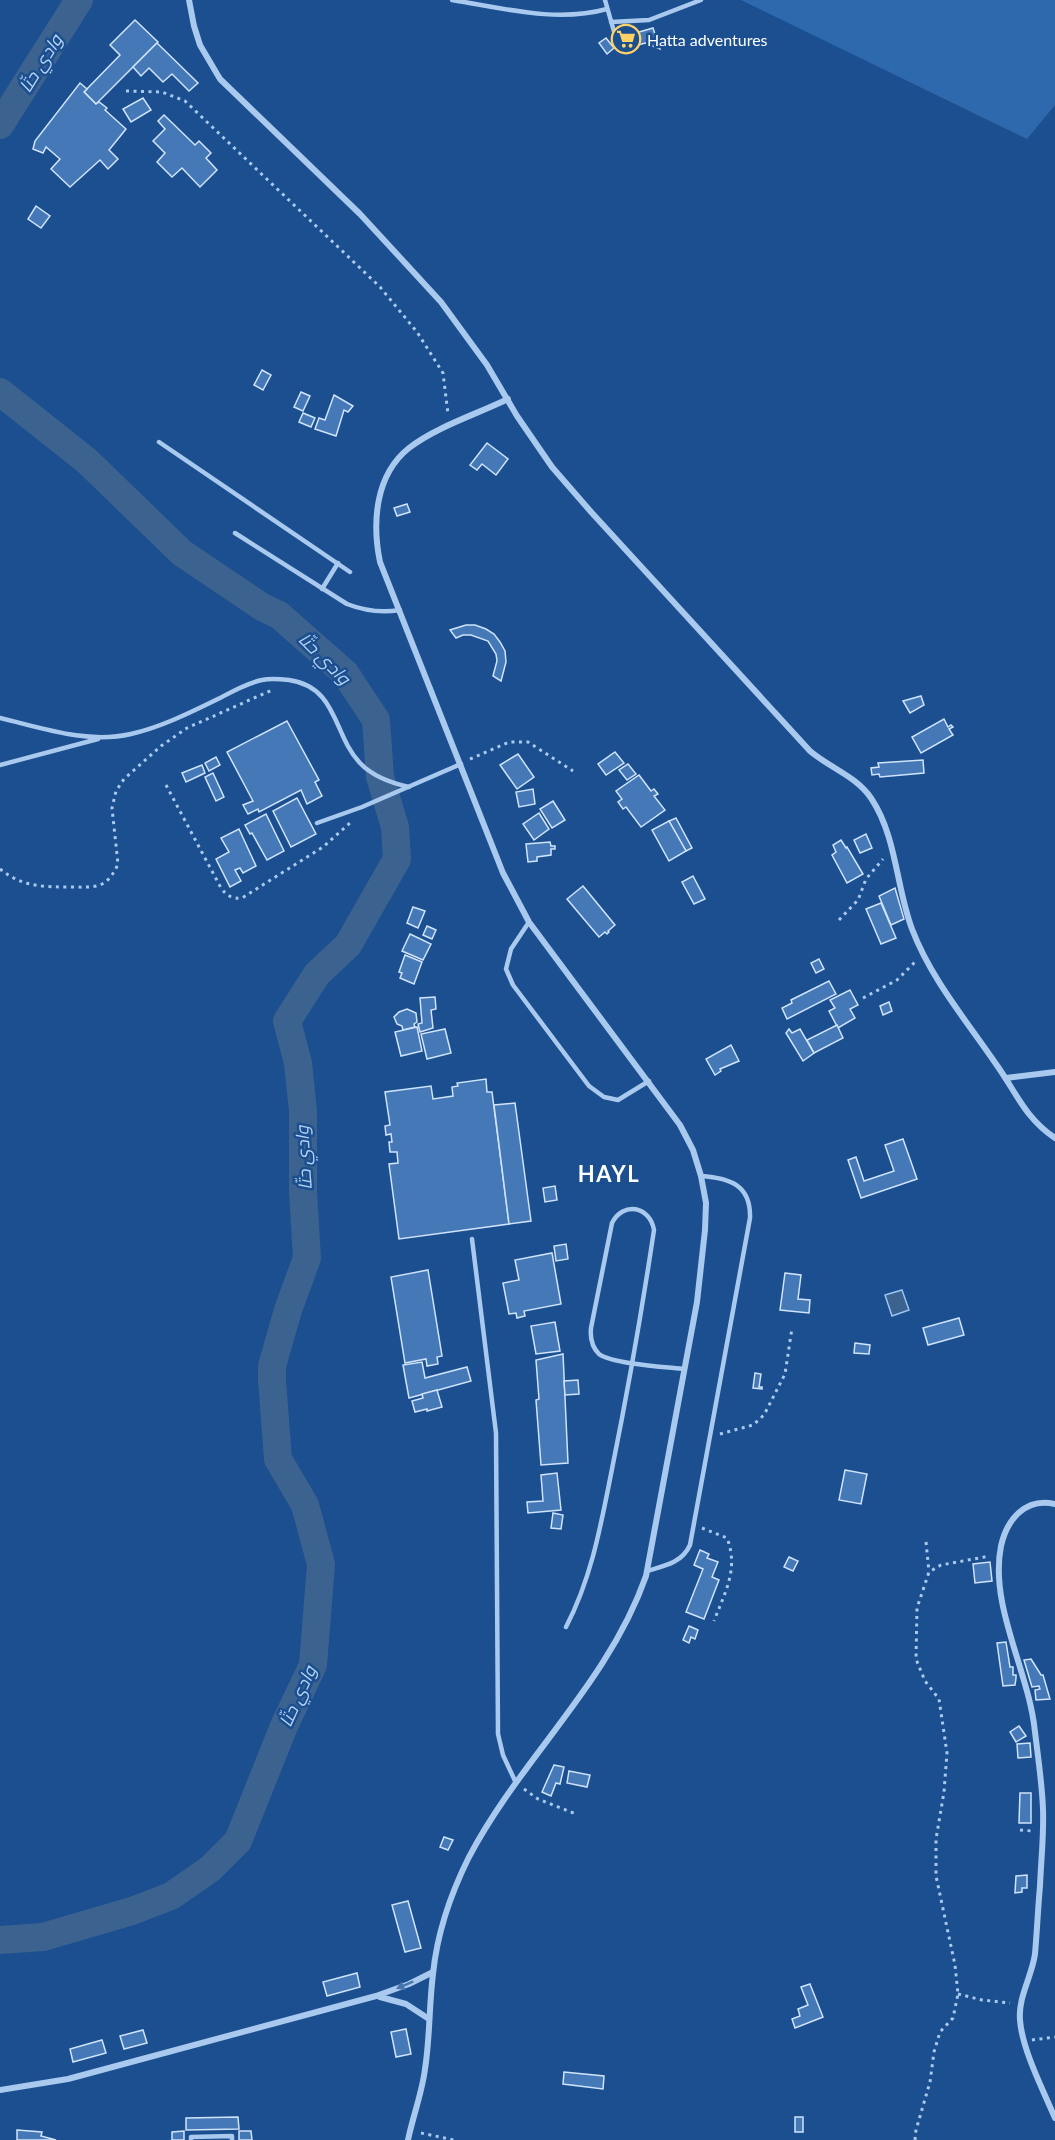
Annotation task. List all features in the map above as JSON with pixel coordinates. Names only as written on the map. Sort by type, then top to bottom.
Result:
[{"type":"street","points":[[189,0],[200,45],[220,79],[336,189],[457,322],[487,365],[529,435],[546,459],[592,513],[810,751],[824,762],[848,775],[864,790],[878,810],[891,848],[909,921],[923,953],[963,1019],[1006,1078],[1026,1113],[1040,1128],[1055,1138]]},
{"type":"street","points":[[408,2140],[425,2070],[433,1972],[443,1923],[456,1884],[470,1856],[516,1783],[605,1660],[635,1606],[647,1571],[697,1302],[705,1230],[706,1203],[701,1176],[693,1149],[680,1125],[529,922],[503,873],[380,562],[375,538],[375,514],[381,490],[392,468],[408,449],[508,399]]},
{"type":"street","points":[[1006,1078],[1055,1072]]},
{"type":"street","points":[[1055,1504],[1035,1504],[1013,1517],[1004,1535],[1000,1554],[1000,1588],[1031,1705],[1043,1806],[1035,1954],[1021,2004],[1020,2022],[1034,2069],[1055,2118]]},
{"type":"street","points":[[0,2090],[68,2079],[376,1996],[433,1972]]},
{"type":"street","points":[[376,1996],[406,2004],[429,2019]]},
{"type":"lane","points":[[452,0],[561,15],[587,14],[607,9]]},
{"type":"lane","points":[[605,0],[615,35]]},
{"type":"lane","points":[[611,22],[649,20],[701,0]]},
{"type":"lane","points":[[159,442],[350,572]]},
{"type":"lane","points":[[235,533],[322,589],[357,608],[378,612],[400,610]]},
{"type":"lane","points":[[322,589],[338,563]]},
{"type":"lane","points":[[0,765],[103,737],[128,735],[152,729],[261,680],[277,679],[293,681],[316,692],[326,700],[353,755],[370,772],[390,782],[409,787]]},
{"type":"lane","points":[[0,717],[57,732],[103,737]]},
{"type":"lane","points":[[317,823],[362,807],[461,764]]},
{"type":"lane","points":[[529,922],[511,949],[506,969],[513,985],[589,1086],[604,1097],[618,1100],[649,1081]]},
{"type":"lane","points":[[647,1571],[672,1563],[684,1556],[690,1545],[750,1211],[747,1197],[736,1184],[719,1177],[701,1176]]},
{"type":"lane","points":[[566,1627],[582,1593],[593,1559],[634,1363],[654,1230],[653,1222],[644,1211],[631,1208],[619,1213],[612,1223],[590,1336],[592,1343],[600,1354],[611,1360],[634,1363],[684,1369]]},
{"type":"lane","points":[[472,1239],[496,1433],[498,1734],[503,1755],[516,1783]]},
{"type":"lane","points":[[191,2140],[191,2137],[232,2136],[232,2140]]},
{"type":"path","points":[[126,91],[162,92],[185,100],[380,286],[417,332],[443,373],[450,426]]},
{"type":"path","points":[[0,869],[20,882],[39,887],[92,887],[106,881],[118,864],[112,808],[116,791],[124,779],[161,746],[187,728],[273,689]]},
{"type":"path","points":[[461,764],[509,742],[528,742],[573,771]]},
{"type":"path","points":[[166,785],[221,888],[225,894],[236,898],[247,894],[324,847],[343,831],[362,807]]},
{"type":"path","points":[[839,920],[858,900],[866,879],[891,848]]},
{"type":"path","points":[[863,998],[897,980],[923,953]]},
{"type":"path","points":[[710,1436],[744,1429],[753,1425],[764,1415],[785,1374],[792,1328]]},
{"type":"path","points":[[694,1526],[711,1530],[727,1538],[732,1553],[731,1575],[714,1621]]},
{"type":"path","points":[[915,2140],[930,2082],[934,2052],[940,2032],[953,2018],[958,1994],[955,1965],[936,1876],[936,1839],[944,1792],[947,1753],[939,1699],[925,1681],[916,1659],[917,1608],[929,1572],[926,1542]]},
{"type":"path","points":[[929,1572],[941,1565],[1000,1554]]},
{"type":"path","points":[[516,1783],[538,1799],[576,1814]]},
{"type":"path","points":[[958,1994],[982,2000],[1021,2004]]},
{"type":"path","points":[[1025,2040],[1055,2037]]},
{"type":"path","points":[[410,2131],[454,2140]]},
{"type":"shaded area","points":[[741,0],[1055,0],[1055,105],[1027,139]]},
{"type":"shaded area","points":[[902,1290],[909,1310],[892,1316],[885,1295]]},
{"type":"building","points":[[135,20],[158,42],[96,104],[84,92],[120,55],[110,45]]},
{"type":"building","points":[[653,28],[660,49],[645,43],[618,51],[615,39]]},
{"type":"building","points":[[606,38],[614,48],[607,54],[599,43]]},
{"type":"building","points":[[157,43],[198,83],[189,91],[172,74],[163,82],[149,68],[141,76],[133,67]]},
{"type":"building","points":[[80,83],[87,89],[84,92],[96,104],[99,102],[107,108],[105,110],[126,129],[109,150],[118,159],[108,169],[100,160],[70,187],[51,169],[60,159],[46,147],[43,153],[33,149],[35,141]]},
{"type":"building","points":[[143,98],[151,110],[131,122],[123,109]]},
{"type":"building","points":[[164,115],[195,145],[199,141],[211,153],[206,158],[217,170],[200,187],[182,168],[172,177],[157,162],[165,153],[153,141],[165,129],[158,121]]},
{"type":"building","points":[[36,206],[50,216],[41,228],[28,219]]},
{"type":"building","points":[[262,370],[271,375],[263,390],[254,385]]},
{"type":"building","points":[[301,392],[310,396],[303,411],[294,407]]},
{"type":"building","points":[[334,395],[353,406],[348,412],[344,410],[336,436],[315,429],[319,418],[325,420]]},
{"type":"building","points":[[303,413],[315,418],[311,427],[299,422]]},
{"type":"building","points":[[487,443],[508,459],[496,475],[482,464],[477,470],[470,465]]},
{"type":"building","points":[[407,504],[410,512],[397,516],[394,508]]},
{"type":"building","points":[[466,625],[486,629],[500,642],[505,651],[506,662],[501,681],[493,676],[497,661],[496,654],[488,641],[471,635],[456,638],[450,630]]},
{"type":"building","points":[[921,696],[924,705],[910,713],[903,701]]},
{"type":"building","points":[[944,719],[948,727],[951,725],[953,727],[949,729],[953,735],[921,753],[912,737]]},
{"type":"building","points":[[287,721],[319,780],[315,782],[322,796],[307,804],[301,790],[259,812],[258,809],[248,814],[243,805],[253,801],[227,752]]},
{"type":"building","points":[[615,752],[624,763],[606,775],[598,764]]},
{"type":"building","points":[[518,754],[534,777],[517,789],[500,765]]},
{"type":"building","points":[[216,757],[220,765],[209,771],[205,763]]},
{"type":"building","points":[[923,760],[924,773],[880,777],[879,774],[872,775],[871,768],[879,767],[878,763]]},
{"type":"building","points":[[628,764],[636,774],[627,780],[619,770]]},
{"type":"building","points":[[202,765],[205,773],[186,782],[182,773]]},
{"type":"building","points":[[213,773],[224,797],[216,801],[205,777]]},
{"type":"building","points":[[639,775],[651,791],[654,789],[658,794],[654,796],[665,810],[641,827],[626,807],[623,809],[618,802],[622,799],[616,791]]},
{"type":"building","points":[[533,789],[535,804],[519,807],[516,792]]},
{"type":"building","points":[[297,798],[316,834],[291,847],[273,811]]},
{"type":"building","points":[[553,801],[565,820],[552,828],[540,809]]},
{"type":"building","points":[[539,813],[549,829],[534,840],[523,824]]},
{"type":"building","points":[[266,814],[284,851],[267,860],[245,825]]},
{"type":"building","points":[[676,818],[692,848],[686,851],[669,821]]},
{"type":"building","points":[[669,821],[686,851],[669,861],[652,830]]},
{"type":"building","points":[[239,829],[256,866],[243,873],[240,868],[235,870],[241,881],[230,887],[216,859],[229,852],[221,838]]},
{"type":"building","points":[[866,834],[872,848],[860,853],[854,840]]},
{"type":"building","points":[[841,840],[863,874],[847,883],[832,855],[836,852],[833,845]]},
{"type":"building","points":[[550,842],[551,846],[555,846],[555,849],[551,849],[551,855],[537,857],[537,861],[528,862],[526,844]]},
{"type":"building","points":[[693,876],[705,899],[694,904],[682,882]]},
{"type":"building","points":[[583,886],[615,925],[607,934],[605,932],[599,937],[567,899]]},
{"type":"building","points":[[895,888],[904,919],[891,925],[879,896]]},
{"type":"building","points":[[881,903],[896,938],[881,944],[866,909]]},
{"type":"building","points":[[413,907],[425,911],[418,928],[407,923]]},
{"type":"building","points":[[427,926],[436,930],[432,939],[423,935]]},
{"type":"building","points":[[410,934],[431,944],[423,960],[402,951]]},
{"type":"building","points":[[405,955],[422,962],[414,984],[400,978],[402,973],[399,972]]},
{"type":"building","points":[[819,959],[824,969],[816,973],[811,963]]},
{"type":"building","points":[[829,981],[836,994],[787,1019],[782,1008],[792,1003],[791,1000]]},
{"type":"building","points":[[850,990],[858,1005],[850,1009],[855,1018],[838,1028],[829,1011],[835,1008],[830,1000]]},
{"type":"building","points":[[435,997],[436,1009],[431,1010],[433,1028],[420,1032],[418,1024],[422,1023],[420,998]]},
{"type":"building","points":[[889,1002],[892,1011],[883,1015],[880,1006]]},
{"type":"building","points":[[407,1009],[416,1013],[417,1022],[414,1024],[415,1027],[403,1030],[394,1017]]},
{"type":"building","points":[[837,1025],[843,1038],[814,1053],[807,1040]]},
{"type":"building","points":[[417,1027],[422,1051],[401,1056],[395,1032]]},
{"type":"building","points":[[445,1029],[451,1053],[427,1059],[421,1034]]},
{"type":"building","points":[[789,1029],[792,1033],[800,1029],[814,1053],[803,1061],[786,1033]]},
{"type":"building","points":[[731,1045],[739,1061],[720,1069],[721,1071],[715,1075],[706,1059]]},
{"type":"building","points":[[486,1079],[487,1092],[492,1092],[509,1224],[399,1239],[389,1164],[398,1163],[397,1152],[390,1152],[391,1134],[386,1135],[385,1126],[390,1125],[385,1092],[431,1086],[433,1099],[453,1096],[452,1087],[458,1086],[457,1083]]},
{"type":"building","points":[[515,1103],[531,1221],[509,1224],[494,1105]]},
{"type":"building","points":[[903,1139],[917,1179],[861,1198],[848,1160],[856,1157],[864,1181],[894,1171],[885,1145]]},
{"type":"building","points":[[555,1186],[557,1200],[545,1202],[543,1188]]},
{"type":"building","points":[[566,1244],[568,1259],[556,1261],[554,1246]]},
{"type":"building","points":[[552,1253],[561,1304],[524,1311],[525,1316],[517,1318],[516,1313],[509,1314],[503,1283],[519,1280],[515,1260]]},
{"type":"building","points":[[428,1270],[442,1356],[437,1357],[438,1364],[427,1366],[426,1359],[405,1363],[391,1277]]},
{"type":"building","points":[[785,1273],[801,1275],[798,1299],[810,1300],[809,1313],[780,1310]]},
{"type":"building","points":[[959,1318],[964,1335],[928,1345],[923,1328]]},
{"type":"building","points":[[555,1322],[560,1351],[536,1354],[531,1326]]},
{"type":"building","points":[[855,1343],[870,1345],[869,1354],[854,1353]]},
{"type":"building","points":[[563,1354],[568,1463],[541,1465],[536,1400],[539,1399],[536,1360]]},
{"type":"building","points":[[422,1362],[425,1378],[467,1367],[471,1381],[409,1398],[403,1365]]},
{"type":"building","points":[[755,1373],[761,1374],[759,1387],[762,1389],[753,1388]]},
{"type":"building","points":[[578,1380],[579,1394],[565,1395],[564,1381]]},
{"type":"building","points":[[437,1390],[442,1407],[415,1412],[412,1401],[423,1398],[422,1394]]},
{"type":"building","points":[[845,1470],[867,1474],[861,1504],[839,1500]]},
{"type":"building","points":[[557,1473],[561,1510],[528,1513],[527,1502],[543,1501],[541,1475]]},
{"type":"building","points":[[553,1513],[563,1515],[561,1529],[551,1528]]},
{"type":"building","points":[[700,1550],[709,1554],[707,1558],[718,1562],[712,1577],[719,1580],[704,1619],[686,1612],[703,1569],[694,1565]]},
{"type":"building","points":[[789,1557],[798,1561],[793,1571],[784,1567]]},
{"type":"building","points":[[990,1562],[992,1581],[975,1583],[973,1564]]},
{"type":"building","points":[[689,1626],[698,1630],[695,1639],[691,1637],[689,1643],[683,1640]]},
{"type":"building","points":[[1006,1642],[1010,1667],[1013,1667],[1013,1675],[1016,1675],[1016,1678],[1015,1685],[1003,1686],[997,1643]]},
{"type":"building","points":[[1031,1659],[1043,1675],[1050,1699],[1036,1700],[1035,1690],[1040,1689],[1039,1686],[1032,1687],[1024,1660]]},
{"type":"building","points":[[1019,1726],[1026,1736],[1016,1742],[1010,1732]]},
{"type":"building","points":[[1030,1743],[1031,1757],[1018,1758],[1017,1744]]},
{"type":"building","points":[[554,1765],[564,1767],[560,1784],[556,1783],[551,1796],[542,1792]]},
{"type":"building","points":[[569,1771],[590,1775],[587,1787],[567,1783]]},
{"type":"building","points":[[1020,1793],[1031,1793],[1031,1823],[1019,1823]]},
{"type":"building","points":[[444,1837],[453,1840],[448,1850],[440,1847]]},
{"type":"building","points":[[1027,1875],[1027,1888],[1022,1888],[1022,1892],[1015,1893],[1016,1876]]},
{"type":"building","points":[[408,1901],[421,1948],[405,1952],[392,1905]]},
{"type":"building","points":[[357,1973],[360,1987],[327,1996],[323,1982]]},
{"type":"building","points":[[810,1984],[823,2017],[795,2028],[792,2019],[800,2016],[798,2009],[808,2005],[801,1987]]},
{"type":"building","points":[[406,2029],[411,2054],[396,2057],[391,2032]]},
{"type":"building","points":[[143,2030],[147,2043],[124,2049],[120,2036]]},
{"type":"building","points":[[102,2040],[106,2053],[73,2062],[70,2049]]},
{"type":"building","points":[[564,2072],[604,2076],[603,2089],[563,2084]]},
{"type":"building","points":[[238,2117],[239,2129],[186,2130],[186,2118]]},
{"type":"building","points":[[795,2117],[803,2117],[803,2132],[795,2132]]},
{"type":"building","points":[[17,2130],[42,2132],[41,2136],[56,2140],[17,2140]]},
{"type":"building","points":[[184,2131],[184,2140],[172,2140],[172,2132]]},
{"type":"building","points":[[239,2131],[251,2131],[252,2140],[239,2140]]},
{"type":"waterway","name":"وادي حتّا","points":[[0,125],[79,0]]},
{"type":"waterway","name":"وادي حتّا","points":[[0,392],[87,461],[182,553],[262,607],[279,615],[345,673],[376,720],[380,777],[395,827],[397,859],[348,945],[317,974],[287,1021],[298,1063],[303,1111],[303,1192],[307,1258],[288,1310],[272,1366],[272,1380],[278,1459],[305,1505],[321,1564],[313,1665],[284,1726],[238,1841],[210,1869],[171,1896],[132,1911],[43,1937],[0,1940]]},
{"type":"place","name":"Hatta adventures","points":[[626,39]]},
{"type":"district","name":"HAYL","points":[[609,1173]]}]
